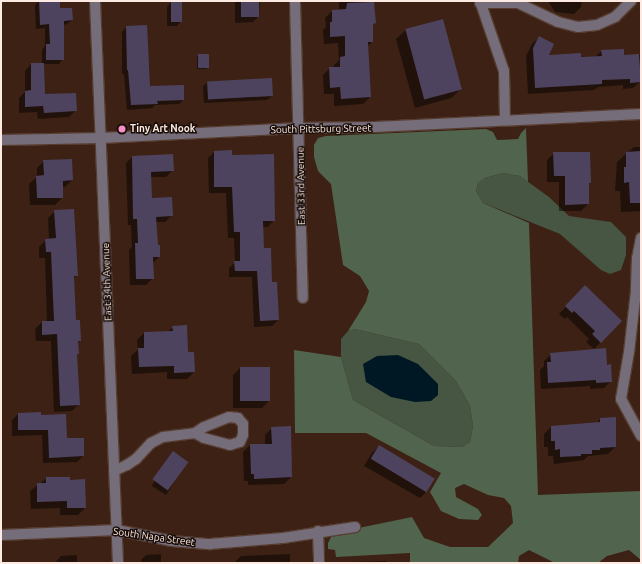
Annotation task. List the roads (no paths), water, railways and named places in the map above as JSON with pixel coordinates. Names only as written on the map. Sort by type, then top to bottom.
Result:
[{"type":"street","name":"East 34th Avenue","points":[[95,1],[118,563]]},
{"type":"street","name":"East 33rd Avenue","points":[[295,1],[304,298]]},
{"type":"street","points":[[505,120],[504,70],[480,2],[518,3],[558,22],[578,27],[597,25],[615,17],[631,1]]},
{"type":"street","name":"South Pittsburg Street","points":[[1,140],[101,138],[299,128],[375,127],[641,114]]},
{"type":"street","points":[[641,238],[637,258],[636,291],[629,352],[621,399],[641,436]]},
{"type":"street","points":[[114,471],[136,459],[151,443],[163,437],[195,433]]},
{"type":"street","name":"South Napa Street","points":[[1,535],[116,530],[172,541],[210,544],[283,538],[318,531],[355,527]]},
{"type":"street","points":[[318,531],[319,563]]},
{"type":"water","points":[[398,355],[418,364],[438,384],[438,395],[431,401],[415,402],[391,397],[366,382],[363,364],[377,356]]},
{"type":"place","name":"Tiny Art Nook","points":[[122,129]]}]
